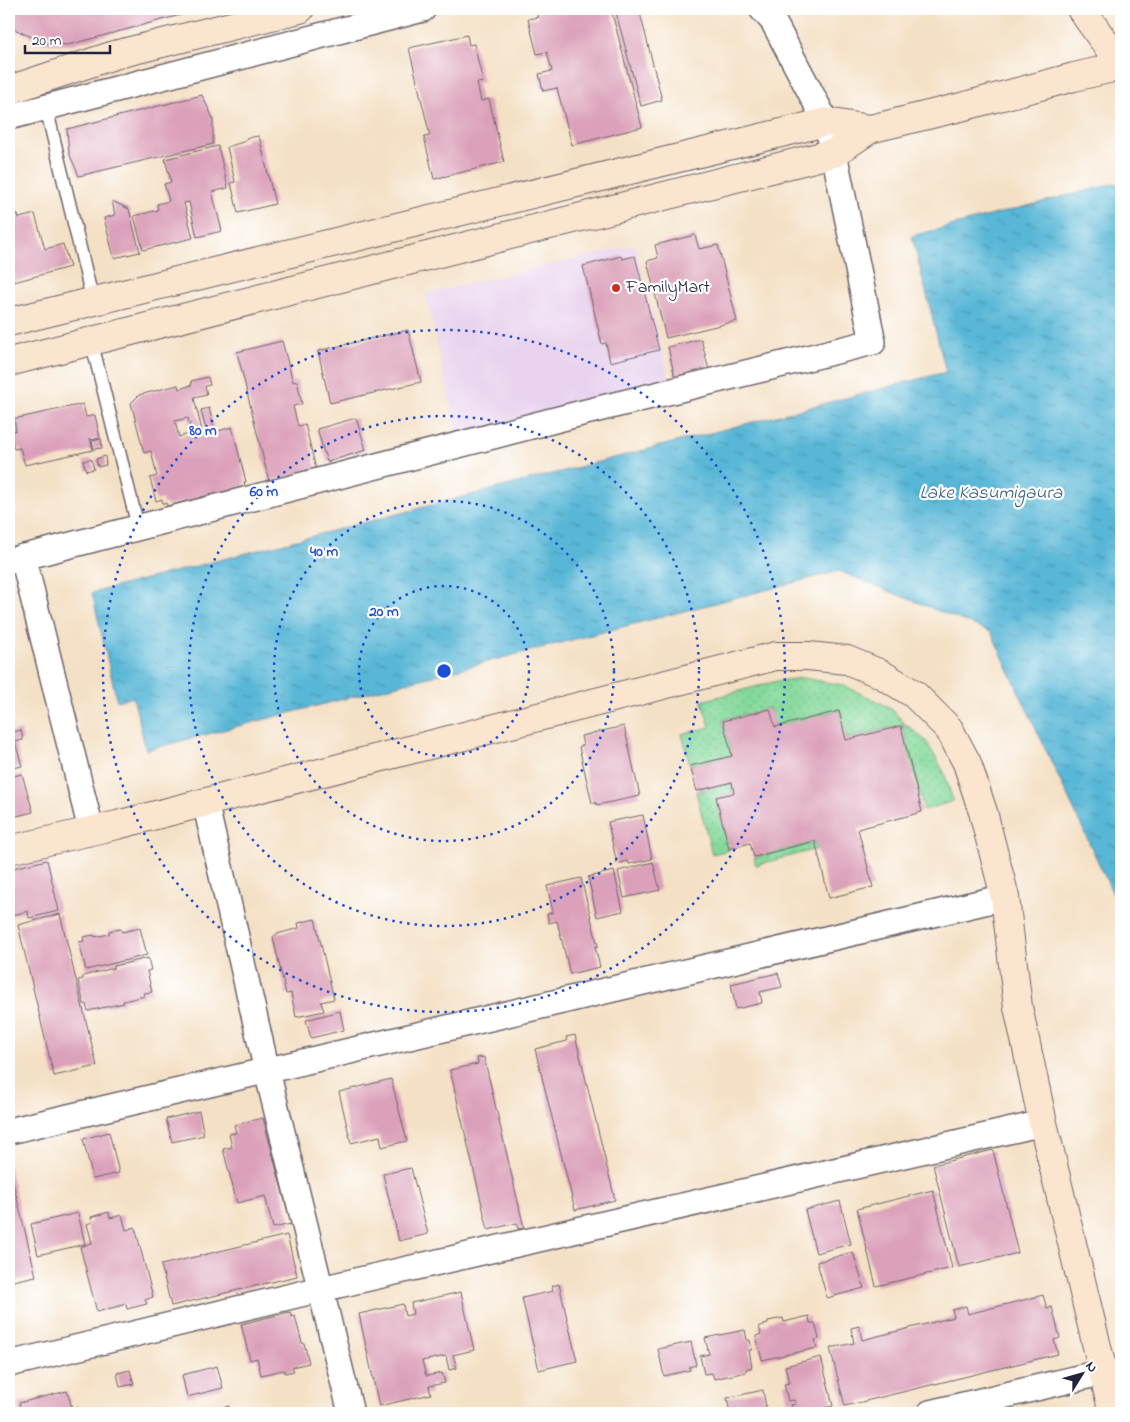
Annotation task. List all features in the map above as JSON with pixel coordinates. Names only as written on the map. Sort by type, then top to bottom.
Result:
[{"type":"street","points":[[12,89],[114,55],[300,9]]},
{"type":"street","points":[[9,117],[423,9]]},
{"type":"street","points":[[91,830],[16,559],[582,413],[874,342],[826,122],[773,21],[762,9]]},
{"type":"street","points":[[9,362],[834,153],[870,129],[1121,65],[1081,9]]},
{"type":"street","points":[[9,322],[826,122],[870,129]]},
{"type":"street","points":[[9,850],[205,802],[776,656],[808,656],[847,660],[881,674],[914,694],[949,729],[967,763],[978,796],[1005,897],[1018,1007],[1043,1123],[1113,1413]]},
{"type":"street","points":[[205,802],[267,1071],[351,1413]]},
{"type":"street","points":[[9,1131],[1005,897]]},
{"type":"street","points":[[9,1364],[321,1289],[1043,1123]]},
{"type":"street","points":[[930,1413],[1104,1372]]},
{"type":"lane","points":[[46,107],[93,302]]},
{"type":"lane","points":[[91,340],[138,527]]},
{"type":"shaded area","points":[[635,245],[670,382],[458,438],[426,294]]},
{"type":"green space","points":[[803,678],[843,685],[891,708],[905,724],[847,739],[839,710],[775,726],[770,708],[723,720],[732,755],[690,765],[682,734],[710,727],[702,701],[777,681]]},
{"type":"green space","points":[[907,725],[926,741],[944,772],[953,801],[924,810],[902,726]]},
{"type":"green space","points":[[731,783],[733,792],[716,797],[729,850],[712,854],[696,792]]},
{"type":"green space","points":[[815,842],[817,849],[756,865],[754,858]]},
{"type":"water","name":"Lake Kasumigaura","points":[[1116,183],[1121,194],[1121,911],[991,632],[839,571],[146,750],[133,697],[117,701],[92,593],[946,372],[912,236]]},
{"type":"building","points":[[9,9],[203,9],[68,45],[45,43],[12,28],[9,24]]},
{"type":"building","points":[[550,9],[611,9],[642,127],[572,145],[557,88],[543,91],[539,74],[552,71],[547,52],[537,54],[528,19],[538,17],[536,12]]},
{"type":"building","points":[[615,9],[639,9],[662,100],[641,106]]},
{"type":"building","points":[[467,35],[469,45],[474,44],[483,82],[477,83],[481,101],[489,99],[504,162],[434,179],[424,137],[430,136],[409,48]]},
{"type":"building","points":[[202,95],[213,118],[213,144],[79,176],[69,153],[67,129]]},
{"type":"building","points":[[259,136],[275,204],[238,213],[231,183],[235,182],[227,147],[246,141],[246,138]]},
{"type":"building","points":[[218,146],[228,188],[212,192],[222,231],[197,237],[189,202],[184,203],[193,238],[143,250],[134,216],[158,210],[157,204],[169,201],[164,184],[171,182],[165,159]]},
{"type":"building","points":[[112,201],[129,209],[140,252],[114,258],[104,218],[115,215]]},
{"type":"building","points":[[17,213],[19,218],[35,214],[45,249],[63,244],[70,267],[14,282],[9,262],[9,216]]},
{"type":"building","points":[[695,235],[699,249],[718,245],[737,321],[666,338],[647,261],[658,258],[655,245]]},
{"type":"building","points":[[621,256],[622,259],[635,256],[659,350],[610,362],[606,343],[602,344],[583,266]]},
{"type":"building","points":[[408,330],[421,382],[330,403],[318,351]]},
{"type":"building","points":[[701,339],[709,370],[675,378],[668,347]]},
{"type":"building","points":[[282,341],[293,382],[297,381],[302,404],[293,406],[298,426],[305,424],[316,469],[269,481],[237,352]]},
{"type":"building","points":[[208,377],[210,385],[205,386],[207,395],[194,398],[202,431],[206,430],[201,410],[209,408],[215,432],[232,427],[246,482],[244,482],[245,486],[167,506],[166,503],[163,504],[162,499],[156,501],[150,478],[157,476],[151,451],[144,453],[131,403],[139,395],[178,385],[179,389],[192,385],[191,381]],"holes":[[[188,418],[192,433],[179,437],[175,421]]]},
{"type":"building","points":[[83,404],[86,417],[95,415],[100,438],[91,440],[90,438],[93,450],[25,465],[20,448],[14,449],[10,432],[16,430],[14,419]]},
{"type":"building","points":[[356,418],[366,450],[327,462],[317,429]]},
{"type":"building","points":[[101,439],[102,448],[94,449],[92,441]]},
{"type":"building","points":[[105,456],[106,465],[98,467],[96,459]]},
{"type":"building","points":[[91,459],[94,469],[86,471],[83,461]]},
{"type":"building","points":[[770,709],[775,727],[839,711],[846,740],[901,726],[922,812],[858,829],[873,887],[829,898],[815,841],[754,857],[750,843],[729,849],[716,797],[734,793],[732,782],[697,791],[690,766],[732,756],[723,721]]},
{"type":"building","points":[[624,726],[640,796],[597,805],[592,803],[579,747],[583,745],[581,736]]},
{"type":"building","points":[[21,730],[23,740],[15,742],[22,766],[9,769],[9,733]]},
{"type":"building","points":[[22,774],[33,812],[9,818],[9,777]]},
{"type":"building","points":[[643,815],[652,859],[629,864],[628,861],[617,864],[608,822]]},
{"type":"building","points":[[47,860],[59,911],[29,918],[28,911],[9,916],[9,869]]},
{"type":"building","points":[[653,862],[660,890],[624,898],[618,871]]},
{"type":"building","points":[[614,871],[623,911],[597,917],[588,877]]},
{"type":"building","points":[[581,878],[598,946],[595,947],[600,967],[570,974],[557,921],[549,923],[547,914],[553,912],[547,886]]},
{"type":"building","points":[[60,914],[97,1066],[54,1076],[18,925]]},
{"type":"building","points":[[315,919],[334,999],[321,1002],[324,1011],[296,1017],[291,993],[286,994],[273,937],[277,934],[299,928],[298,923]]},
{"type":"building","points":[[140,928],[147,955],[86,970],[79,942],[84,941],[83,937],[94,935],[95,937],[109,934],[109,931],[121,929],[122,932]]},
{"type":"building","points":[[148,958],[151,970],[147,971],[152,992],[144,993],[145,996],[123,1001],[124,1003],[88,1011],[86,1004],[84,1004],[78,980],[83,979],[83,976],[114,968],[114,966]]},
{"type":"building","points":[[778,973],[782,987],[760,992],[762,1003],[736,1009],[731,984]]},
{"type":"building","points":[[340,1011],[344,1030],[311,1038],[306,1020]]},
{"type":"building","points":[[575,1035],[615,1200],[575,1210],[535,1049],[567,1041],[566,1037]]},
{"type":"building","points":[[484,1057],[524,1228],[518,1229],[517,1223],[488,1230],[450,1070],[478,1064],[477,1058]]},
{"type":"building","points":[[391,1079],[407,1141],[382,1147],[380,1136],[351,1143],[339,1092]]},
{"type":"building","points":[[199,1111],[204,1135],[172,1142],[166,1119]]},
{"type":"building","points":[[263,1118],[291,1224],[273,1228],[265,1196],[237,1203],[223,1149],[232,1147],[229,1134],[236,1133],[234,1125]]},
{"type":"building","points":[[109,1132],[119,1173],[93,1179],[83,1139]]},
{"type":"building","points":[[993,1150],[1018,1253],[959,1267],[933,1165]]},
{"type":"building","points":[[9,1166],[36,1276],[9,1282]]},
{"type":"building","points":[[411,1168],[428,1234],[399,1241],[383,1174]]},
{"type":"building","points":[[933,1190],[952,1268],[876,1286],[857,1209]]},
{"type":"building","points":[[840,1201],[851,1244],[816,1253],[805,1210]]},
{"type":"building","points":[[109,1212],[110,1218],[122,1215],[126,1230],[135,1227],[153,1297],[145,1300],[147,1304],[127,1309],[126,1304],[97,1312],[80,1247],[92,1243],[87,1224],[92,1222],[91,1217]]},
{"type":"building","points":[[78,1213],[85,1244],[38,1255],[31,1224]]},
{"type":"building","points":[[287,1235],[297,1276],[171,1306],[161,1265]]},
{"type":"building","points":[[853,1252],[864,1288],[827,1298],[817,1262]]},
{"type":"building","points":[[559,1284],[577,1361],[539,1370],[522,1298],[553,1291],[552,1286]]},
{"type":"building","points":[[461,1292],[474,1350],[453,1355],[457,1368],[449,1370],[446,1356],[422,1361],[426,1376],[442,1373],[445,1383],[429,1386],[431,1394],[379,1406],[359,1314],[403,1304],[405,1316],[413,1314],[411,1303]]},
{"type":"building","points":[[1043,1295],[1047,1309],[1052,1307],[1060,1338],[1054,1340],[1058,1354],[845,1406],[830,1348],[854,1343],[851,1328],[859,1326],[862,1340],[954,1317],[952,1310],[966,1306],[968,1314]]},
{"type":"building","points":[[290,1312],[292,1317],[295,1316],[309,1363],[292,1367],[294,1371],[285,1373],[284,1370],[261,1375],[257,1358],[250,1360],[241,1324]]},
{"type":"building","points":[[809,1316],[810,1323],[815,1323],[819,1339],[815,1340],[817,1348],[762,1360],[756,1336],[761,1334],[759,1326],[768,1324],[768,1321],[783,1318],[784,1322]]},
{"type":"building","points":[[745,1330],[752,1350],[749,1350],[752,1367],[746,1369],[746,1372],[714,1379],[712,1373],[704,1374],[700,1356],[709,1354],[705,1338]]},
{"type":"building","points":[[691,1342],[696,1365],[689,1367],[690,1370],[664,1376],[658,1349]]},
{"type":"building","points":[[821,1357],[833,1406],[806,1413],[793,1413],[791,1405],[796,1404],[794,1400],[788,1401],[784,1384],[789,1383],[785,1366]]},
{"type":"building","points":[[217,1366],[223,1388],[187,1397],[182,1375]]},
{"type":"building","points":[[130,1370],[134,1384],[120,1387],[117,1373]]},
{"type":"building","points":[[763,1390],[767,1413],[730,1413],[727,1398]]},
{"type":"building","points":[[67,1391],[72,1408],[78,1407],[80,1413],[21,1413],[19,1403]]},
{"type":"building","points":[[229,1406],[230,1413],[203,1413]]},
{"type":"place","name":"FamilyMart","points":[[616,288]]}]
